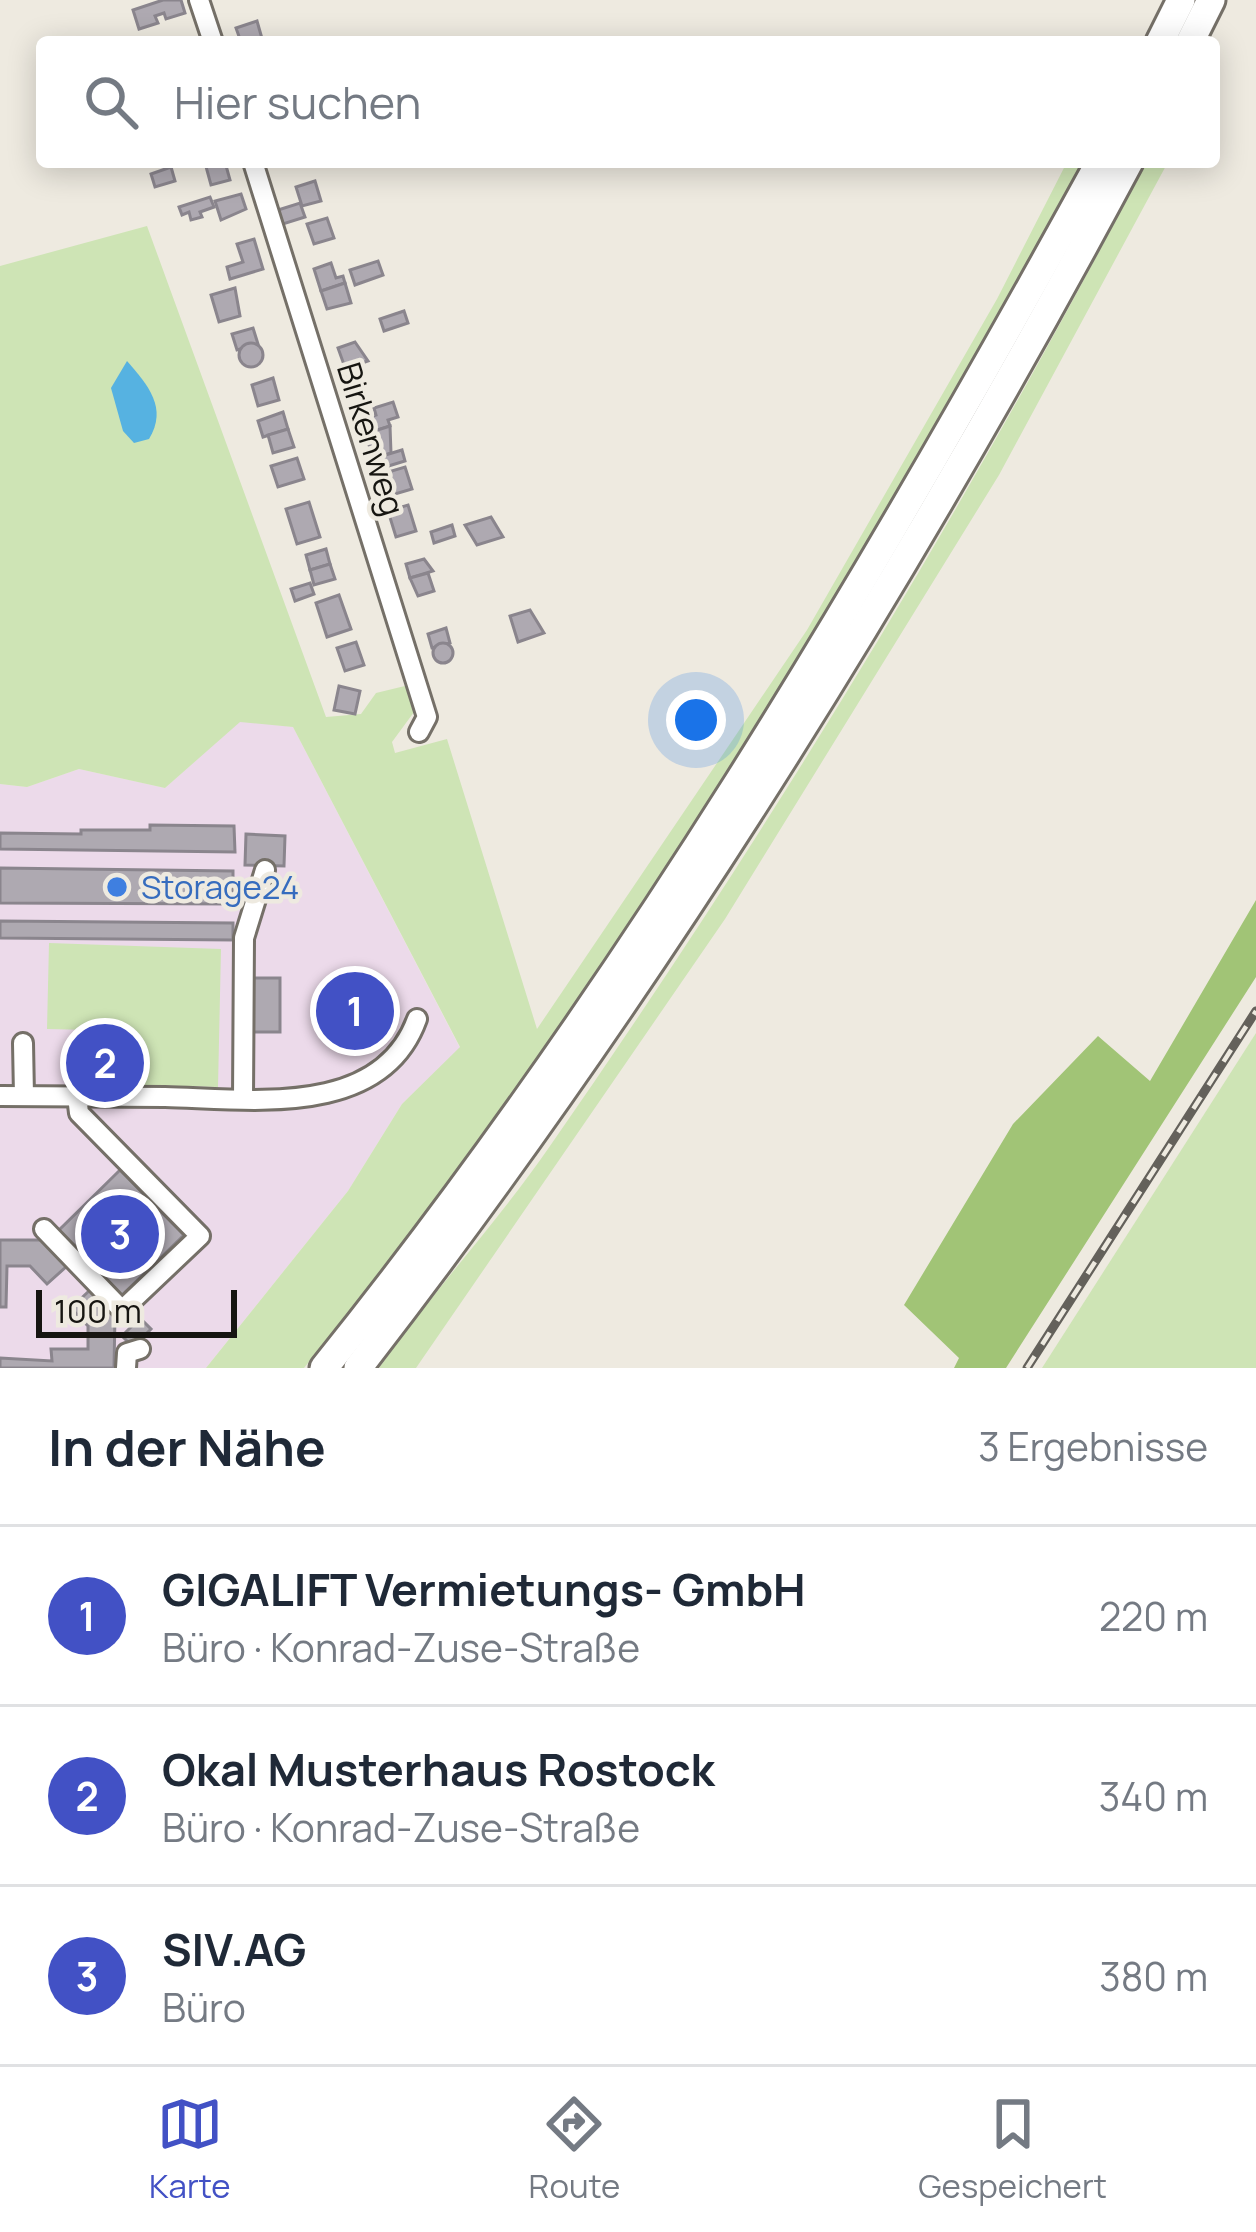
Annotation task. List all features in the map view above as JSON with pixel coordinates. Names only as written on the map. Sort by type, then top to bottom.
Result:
[{"type":"highway","points":[[1163,36],[1181,0]]},
{"type":"highway","points":[[1193,36],[1211,0]]},
{"type":"highway","points":[[324,1368],[525,1098],[728,799],[868,573],[1097,168]]},
{"type":"highway","points":[[359,1367],[575,1072],[750,812],[1008,387],[1126,168]]},
{"type":"street","points":[[199,0],[211,36]]},
{"type":"street","name":"Birkenweg","points":[[255,168],[427,717],[419,732]]},
{"type":"street","points":[[243,1099],[244,938],[265,870]]},
{"type":"street","points":[[0,1096],[305,1098],[353,1085],[392,1060],[409,1041],[417,1019]]},
{"type":"street","points":[[23,1043],[23,1096]]},
{"type":"street","points":[[44,1229],[122,1310],[200,1236],[79,1113],[77,1096]]},
{"type":"street","points":[[105,1172],[122,1156]]},
{"type":"street","points":[[126,1368],[127,1353],[140,1349]]},
{"type":"shaded area","points":[[240,721],[293,727],[460,1048],[402,1104],[348,1191],[206,1368],[0,1368],[0,784],[27,787],[79,769],[165,788]]},
{"type":"green space","points":[[1064,168],[1079,168],[817,631],[624,934],[521,1082],[304,1368],[206,1368],[348,1191],[402,1104],[460,1047],[293,727],[240,722],[165,788],[79,769],[27,787],[0,784],[0,266],[147,226],[326,717],[361,714],[376,693],[409,685],[417,708],[392,742],[395,753],[447,739],[537,1029],[807,630],[997,299]]},
{"type":"green space","points":[[1143,168],[1165,168],[999,475],[725,919],[416,1368],[379,1368],[550,1146],[711,907],[938,540]]},
{"type":"green space","points":[[1256,900],[1256,977],[1006,1368],[954,1368],[959,1358],[904,1305],[1013,1124],[1098,1036],[1150,1081]]},
{"type":"green space","points":[[49,943],[221,949],[218,1087],[135,1085],[137,1031],[47,1029]]},
{"type":"green space","points":[[1256,1033],[1256,1368],[1042,1368]]},
{"type":"water","points":[[127,361],[153,397],[157,417],[149,439],[134,443],[123,431],[111,388]]},
{"type":"building","points":[[163,0],[181,0],[185,13],[166,19],[164,13],[155,16],[158,23],[139,29],[133,10]]},
{"type":"building","points":[[257,21],[261,36],[239,36],[236,28]]},
{"type":"building","points":[[171,168],[175,181],[155,187],[151,174]]},
{"type":"building","points":[[206,168],[227,168],[230,180],[211,185]]},
{"type":"building","points":[[315,181],[321,201],[302,206],[296,187]]},
{"type":"building","points":[[241,194],[246,209],[221,220],[215,201]]},
{"type":"building","points":[[210,197],[214,207],[200,212],[202,217],[191,220],[189,212],[182,215],[179,207]]},
{"type":"building","points":[[300,203],[305,217],[283,224],[278,210]]},
{"type":"building","points":[[327,218],[334,238],[314,244],[307,224]]},
{"type":"building","points":[[254,239],[263,269],[230,279],[227,267],[243,262],[237,244]]},
{"type":"building","points":[[378,261],[383,275],[355,285],[350,270]]},
{"type":"building","points":[[331,263],[336,278],[343,276],[345,283],[321,291],[314,269]]},
{"type":"building","points":[[345,283],[351,303],[327,309],[321,291]]},
{"type":"building","points":[[235,288],[240,316],[219,322],[211,295]]},
{"type":"building","points":[[404,311],[408,323],[384,331],[380,319]]},
{"type":"building","points":[[253,328],[258,344],[237,350],[232,334]]},
{"type":"building","points":[[355,342],[368,361],[362,363],[365,371],[348,376],[338,348]]},
{"type":"building","points":[[251,343],[263,355],[251,367],[239,355]]},
{"type":"building","points":[[273,378],[279,400],[258,406],[252,385]]},
{"type":"building","points":[[393,402],[398,417],[388,420],[390,426],[365,434],[361,420],[376,415],[374,408]]},
{"type":"building","points":[[283,412],[288,429],[263,437],[258,421]]},
{"type":"building","points":[[390,426],[391,453],[374,459],[365,434]]},
{"type":"building","points":[[288,429],[294,447],[273,453],[268,435]]},
{"type":"building","points":[[402,450],[405,461],[385,467],[382,456]]},
{"type":"building","points":[[297,458],[304,479],[278,487],[271,466]]},
{"type":"building","points":[[405,467],[412,489],[385,497],[378,475]]},
{"type":"building","points":[[309,502],[320,537],[297,544],[286,509]]},
{"type":"building","points":[[408,505],[416,531],[396,537],[388,511]]},
{"type":"building","points":[[491,517],[503,537],[477,545],[465,525]]},
{"type":"building","points":[[452,525],[455,536],[434,543],[431,532]]},
{"type":"building","points":[[326,549],[330,564],[310,570],[306,555]]},
{"type":"building","points":[[424,559],[433,571],[410,578],[406,564]]},
{"type":"building","points":[[330,564],[335,579],[314,585],[310,570]]},
{"type":"building","points":[[428,573],[434,591],[418,596],[410,578]]},
{"type":"building","points":[[310,583],[314,594],[295,601],[291,589]]},
{"type":"building","points":[[339,595],[351,629],[327,637],[316,603]]},
{"type":"building","points":[[530,610],[544,633],[518,642],[510,616]]},
{"type":"building","points":[[446,628],[450,643],[432,648],[428,634]]},
{"type":"building","points":[[356,642],[364,665],[345,671],[337,648]]},
{"type":"building","points":[[443,643],[453,653],[443,663],[433,653]]},
{"type":"building","points":[[339,686],[360,691],[355,714],[334,710]]},
{"type":"building","name":"Storage24","points":[[150,825],[234,826],[235,852],[0,849],[0,833],[81,834],[81,830],[150,830]]},
{"type":"building","points":[[246,834],[285,836],[284,866],[245,865]]},
{"type":"building","name":"Storage24","points":[[0,868],[233,871],[233,904],[0,903]]},
{"type":"building","name":"Storage24","points":[[0,921],[233,923],[233,940],[0,938]]},
{"type":"building","points":[[253,978],[280,978],[280,1032],[253,1032]]},
{"type":"building","points":[[345,997],[371,1015],[364,1025],[338,1006]]},
{"type":"building","points":[[101,1048],[128,1050],[127,1073],[83,1071],[84,1055],[101,1055]]},
{"type":"building","points":[[120,1170],[184,1235],[119,1298],[56,1233]]},
{"type":"building","points":[[0,1240],[42,1240],[67,1266],[47,1284],[30,1266],[7,1266],[6,1307],[0,1307]]},
{"type":"building","points":[[90,1290],[115,1315],[114,1368],[0,1368],[0,1358],[52,1361],[51,1349],[88,1349],[88,1326],[71,1308]]},
{"type":"building","points":[[140,1318],[151,1329],[133,1347],[122,1336]]},
{"type":"railway","points":[[1027,1368],[1256,1011]]},
{"type":"place","name":"Storage24","points":[[117,887]]},
{"type":"place","name":"GIGALIFT Vermietungs- GmbH","points":[[355,1011]]},
{"type":"place","name":"Okal Musterhaus Rostock","points":[[105,1063]]},
{"type":"place","name":"SIV.AG","points":[[120,1234]]}]
